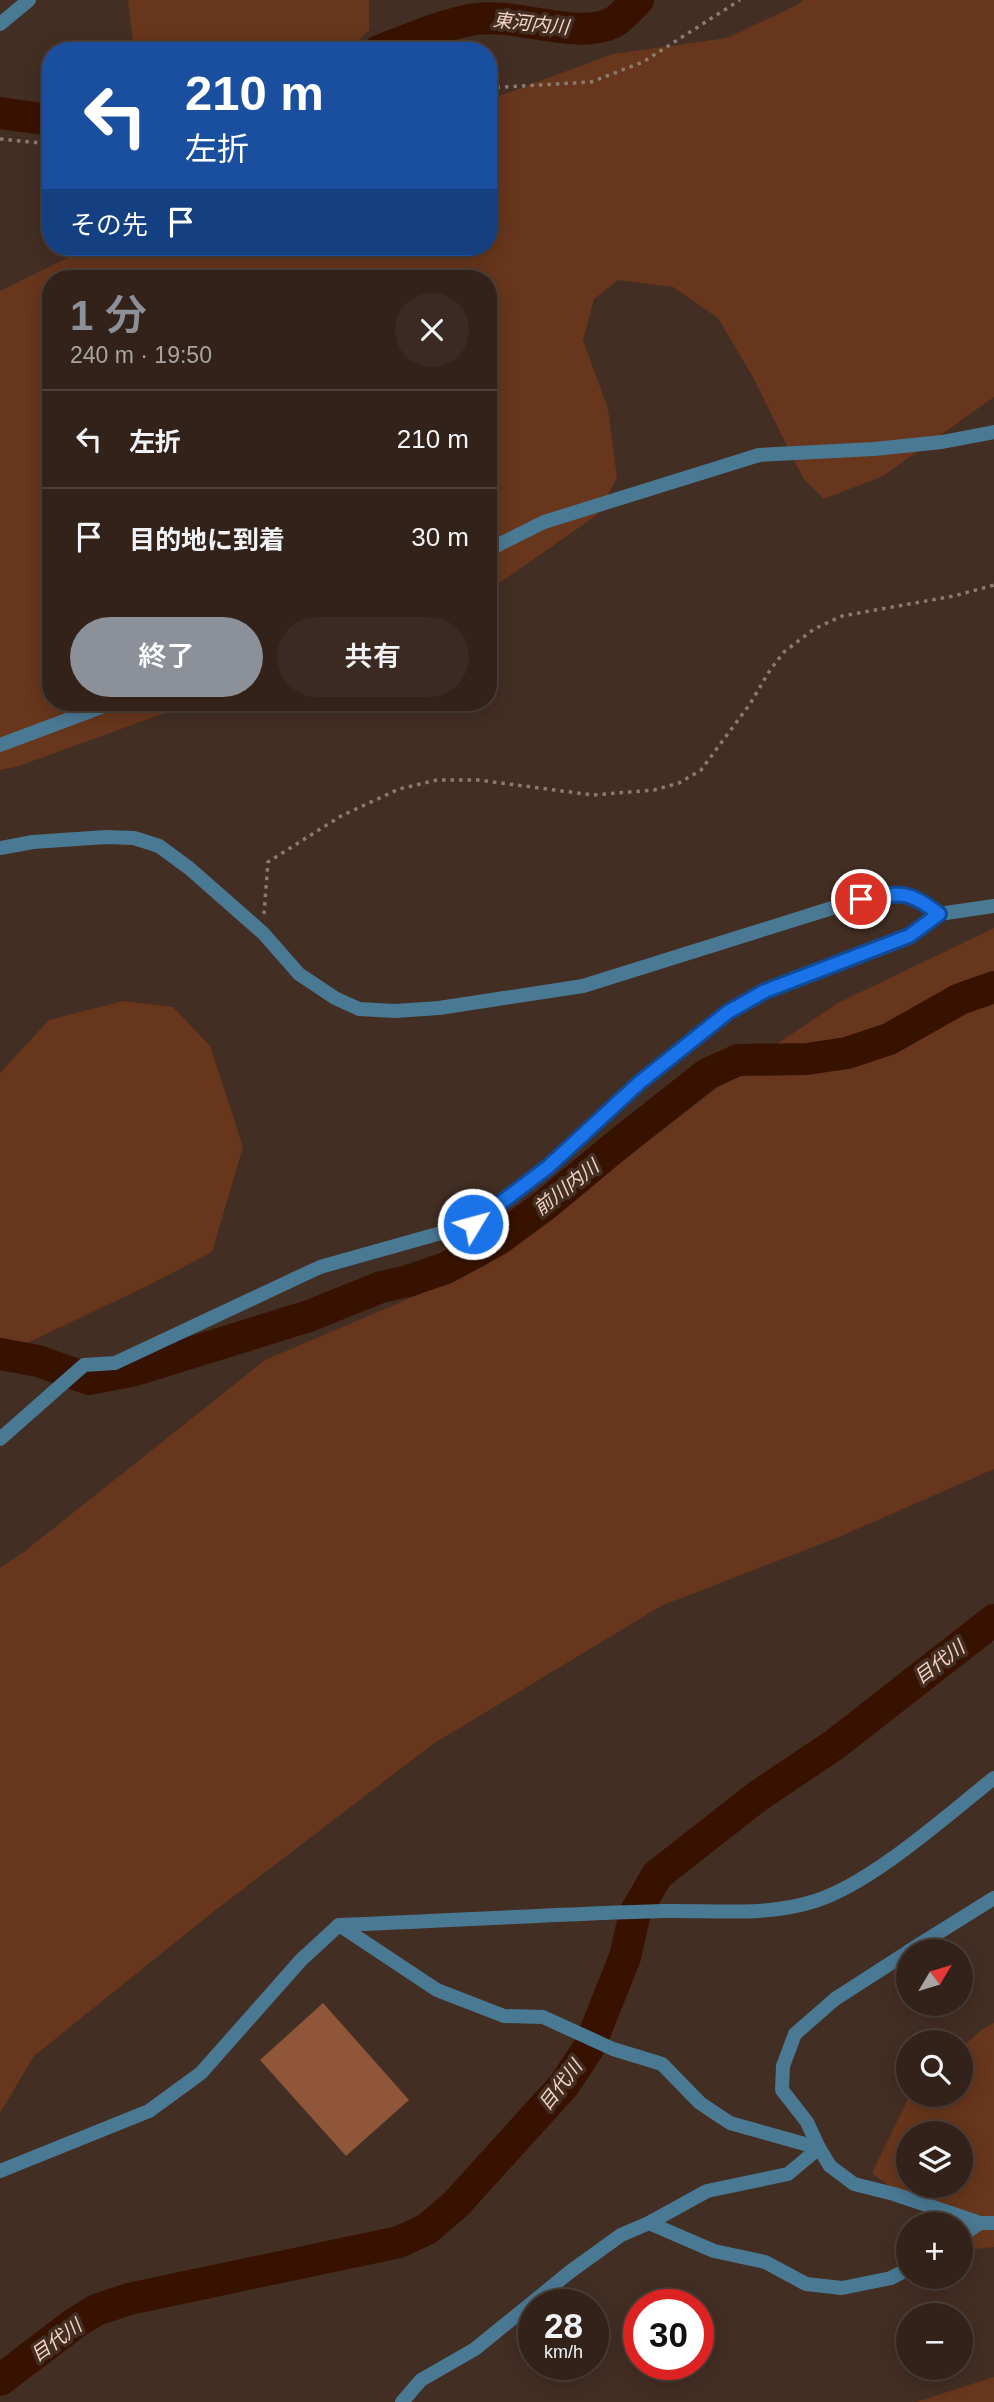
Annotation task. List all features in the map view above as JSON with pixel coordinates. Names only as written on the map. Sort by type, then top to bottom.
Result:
[{"type":"street","points":[[0,23],[29,0]]},
{"type":"street","points":[[497,546],[544,522],[759,454],[874,449],[942,442],[994,432]]},
{"type":"street","points":[[0,745],[91,711]]},
{"type":"street","points":[[0,848],[33,842],[106,837],[134,838],[159,846],[189,868],[262,933],[299,974],[335,998],[359,1009],[395,1011],[439,1008],[583,986],[861,899],[904,893],[924,902],[939,914]]},
{"type":"street","points":[[0,1439],[83,1365],[115,1363],[320,1268],[473,1224],[548,1167],[639,1083],[728,1012],[765,991],[909,936],[939,914],[994,906]]},
{"type":"street","points":[[0,2171],[149,2111],[201,2073],[300,1960],[339,1925],[662,1911],[766,1912],[816,1901],[856,1882],[994,1778]]},
{"type":"street","points":[[929,1939],[994,1898]]},
{"type":"street","points":[[339,1925],[437,1990],[503,2016],[543,2017],[613,2049],[662,2064],[700,2103],[730,2123],[819,2148]]},
{"type":"street","points":[[896,1960],[835,1999],[795,2034],[783,2066],[782,2090],[807,2122],[830,2166],[854,2184],[987,2223]]},
{"type":"street","points":[[402,2402],[421,2380],[475,2349],[621,2235],[707,2191],[788,2174],[819,2148]]},
{"type":"street","points":[[649,2223],[714,2251],[765,2262],[806,2284],[842,2288],[896,2275]]},
{"type":"path","points":[[497,87],[590,82],[642,62],[740,0]]},
{"type":"path","points":[[0,139],[42,143]]},
{"type":"path","points":[[262,933],[268,862],[353,810],[399,789],[437,780],[478,780],[593,796],[654,790],[679,783],[701,770],[750,704],[784,652],[814,629],[842,616],[954,596],[994,585]]},
{"type":"shaded area","points":[[128,0],[369,0],[369,30],[356,42],[133,42]]},
{"type":"shaded area","points":[[803,0],[994,0],[994,397],[883,476],[824,499],[803,478],[754,379],[718,318],[673,287],[618,280],[594,299],[583,340],[608,409],[617,478],[597,515],[497,585],[497,270],[43,270],[72,256],[497,256],[497,97],[613,54],[727,38]]},
{"type":"shaded area","points":[[42,270],[42,711],[170,711],[19,766],[0,770],[0,291]]},
{"type":"shaded area","points":[[994,928],[994,1469],[839,1537],[661,1606],[433,1744],[213,1912],[34,2056],[0,2113],[0,1568],[265,1360],[483,1267],[759,1056],[838,1003]]},
{"type":"shaded area","points":[[123,1001],[173,1007],[210,1046],[243,1147],[212,1252],[23,1345],[0,1349],[0,1073],[49,1020]]},
{"type":"shaded area","points":[[994,2023],[994,2247],[975,2249],[973,2212],[924,2212],[905,2198],[973,2198],[973,2121],[897,2121],[904,2107],[973,2107],[973,2038]]},
{"type":"shaded area","points":[[896,2124],[896,2191],[872,2173]]},
{"type":"shaded area","points":[[994,2377],[994,2402],[916,2402]]},
{"type":"building","points":[[323,2003],[409,2100],[346,2156],[260,2060]]},
{"type":"waterway","name":"東河内川","points":[[402,42],[439,28],[476,19],[492,18],[566,28],[600,27],[617,20],[638,0]]},
{"type":"waterway","name":"東河内川","points":[[0,113],[42,119]]},
{"type":"waterway","name":"前川内川","points":[[0,1354],[38,1361],[89,1379],[135,1370],[309,1316],[381,1287],[446,1268],[499,1239],[545,1205],[707,1074],[738,1060],[807,1059],[847,1053],[889,1039],[960,999],[994,987]]},
{"type":"waterway","name":"目代川","points":[[0,2380],[96,2310],[129,2299],[399,2242],[427,2229],[456,2204],[564,2085],[589,2047],[625,1957],[635,1913],[657,1875],[758,1796],[834,1745],[994,1620]]},
{"type":"route","points":[[473,1224],[548,1167],[639,1083],[728,1012],[765,991],[909,936],[939,914],[924,902],[904,893],[861,899]]}]
